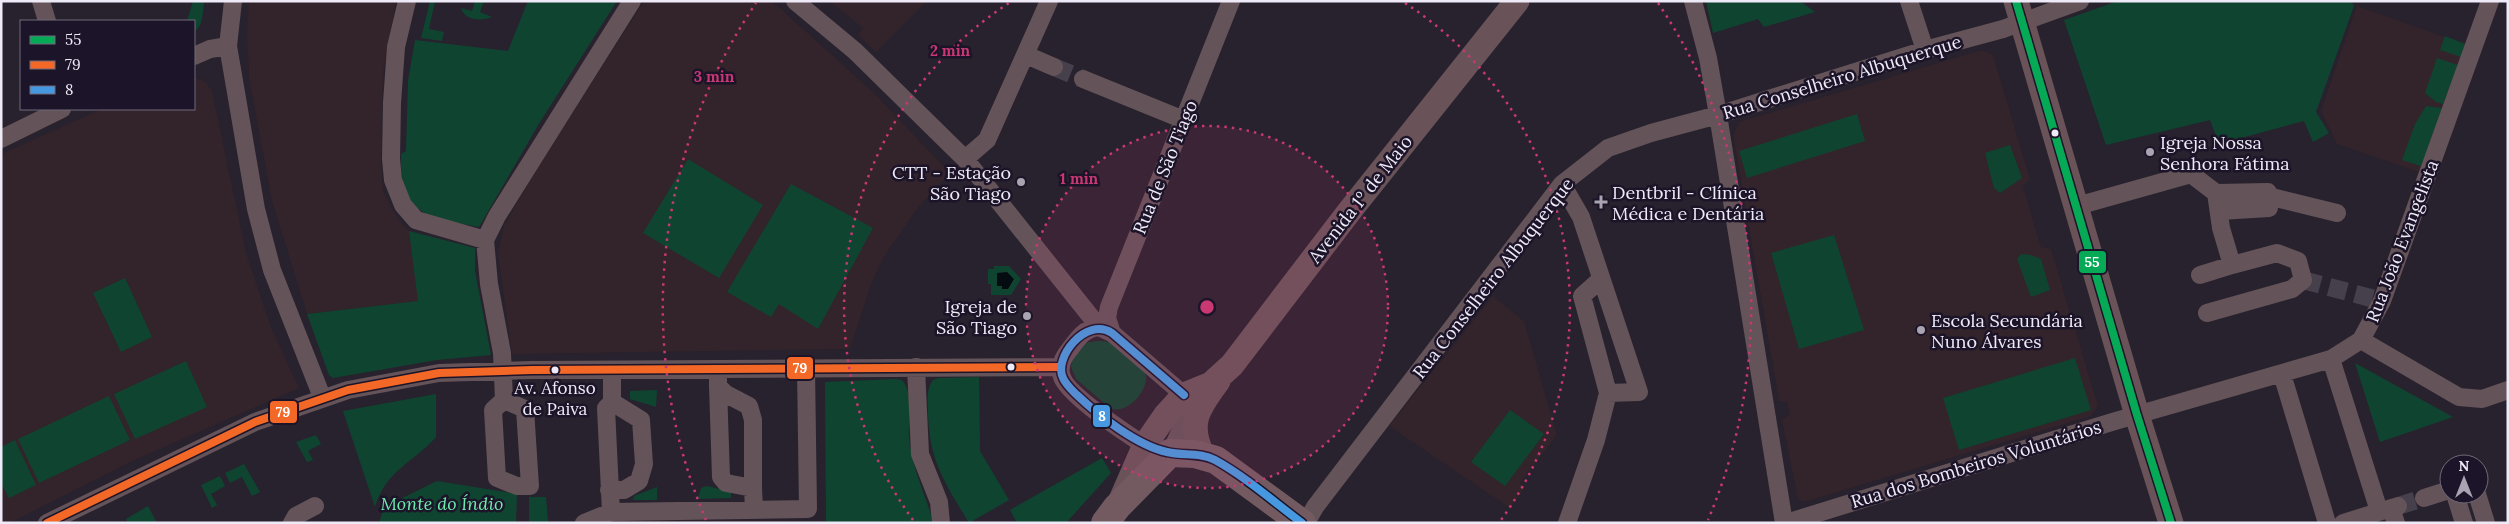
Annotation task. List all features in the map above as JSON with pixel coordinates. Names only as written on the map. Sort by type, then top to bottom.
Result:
[{"type":"main road","name":"Avenida 1º de Maio","points":[[1157,449],[1165,416],[1186,391],[1222,375],[1516,1]]},
{"type":"main road","points":[[2019,12],[2137,415],[2171,523]]},
{"type":"main road","points":[[1222,375],[1200,404],[1197,412],[1198,444],[1210,458],[1302,523]]},
{"type":"main road","points":[[1111,515],[1157,449],[1210,458]]},
{"type":"street","points":[[41,1],[47,20]]},
{"type":"street","points":[[233,1],[228,46],[256,209],[272,270],[322,397]]},
{"type":"street","points":[[407,1],[396,48],[392,112],[391,160],[393,180],[403,204],[416,220],[485,240]]},
{"type":"street","points":[[504,400],[503,370],[489,284],[485,240],[497,216],[632,1]]},
{"type":"street","points":[[795,1],[856,52],[965,159],[1106,330],[1186,391]]},
{"type":"street","points":[[965,159],[987,140],[1049,1]]},
{"type":"street","name":"Rua de São Tiago","points":[[1106,330],[1109,307],[1231,1]]},
{"type":"street","points":[[1693,1],[1708,58],[1785,523]]},
{"type":"street","points":[[1909,1],[1925,50]]},
{"type":"street","name":"Rua Conselheiro Albuquerque","points":[[1306,523],[1315,507],[1562,184],[1608,148],[1651,133],[1718,115],[1925,50],[2019,12],[2080,1]]},
{"type":"street","name":"Rua João Evangelista","points":[[2137,415],[2331,359],[2360,340],[2382,301],[2490,1]]},
{"type":"street","points":[[195,56],[210,49],[228,46]]},
{"type":"street","points":[[1026,55],[1054,67]]},
{"type":"street","points":[[1082,79],[1184,120]]},
{"type":"street","points":[[1,139],[60,110]]},
{"type":"street","points":[[2076,206],[2191,174],[2218,202],[2221,228],[2232,265]]},
{"type":"street","points":[[1562,184],[1581,217],[1639,392],[1608,393]]},
{"type":"street","points":[[2218,202],[2269,208],[2268,196],[2337,213]]},
{"type":"street","points":[[2200,275],[2277,253],[2298,261],[2304,280],[2292,289],[2207,312]]},
{"type":"street","points":[[1567,523],[1596,440],[1608,393],[1582,296],[1601,279]]},
{"type":"street","points":[[1106,330],[1087,330],[1078,338],[1069,350],[1061,367],[1062,377],[1080,398],[1157,449]]},
{"type":"street","points":[[2360,340],[2459,397],[2482,399],[2508,390]]},
{"type":"street","points":[[2331,359],[2391,512],[2343,523]]},
{"type":"street","points":[[916,367],[920,454],[939,502],[941,523]]},
{"type":"street","points":[[46,523],[255,422],[322,397],[348,390],[439,373],[503,370],[612,370],[718,377],[806,368],[1061,367]]},
{"type":"street","points":[[584,523],[610,512],[808,509],[806,368]]},
{"type":"street","points":[[610,512],[606,408],[612,402],[612,370]]},
{"type":"street","points":[[2282,374],[2327,523]]},
{"type":"street","points":[[718,377],[726,394],[748,406],[753,420],[754,510]]},
{"type":"street","points":[[718,377],[720,477],[726,483],[753,488]]},
{"type":"street","points":[[609,490],[624,490],[639,481],[644,464],[641,420],[612,402]]},
{"type":"street","name":"Rua dos Bombeiros Voluntários","points":[[1785,523],[2137,415]]},
{"type":"street","points":[[2424,498],[2439,493]]},
{"type":"street","points":[[2458,504],[2464,523]]},
{"type":"street","points":[[2480,504],[2486,523]]},
{"type":"street","points":[[292,523],[296,516],[315,506]]},
{"type":"shaded area","points":[[249,1],[396,1],[383,74],[381,161],[383,192],[398,219],[409,231],[419,301],[307,314],[272,201],[249,78],[247,35]]},
{"type":"shaded area","points":[[644,1],[772,1],[874,93],[950,173],[917,209],[883,258],[872,282],[850,349],[512,354],[498,254],[504,226],[532,177]]},
{"type":"shaded area","points":[[829,1],[927,1],[876,52],[858,35],[863,28]]},
{"type":"shaded area","points":[[2357,6],[2465,44],[2419,172],[2337,144],[2321,111]]},
{"type":"shaded area","name":"Escola Secundária Nuno Álvares","points":[[1982,50],[1993,55],[2030,179],[2023,186],[2032,218],[2041,247],[2051,249],[2098,406],[2091,416],[1804,502],[1798,499],[1782,420],[1790,414],[1787,402],[1779,401],[1733,135],[1739,122]]},
{"type":"shaded area","points":[[195,77],[206,82],[212,91],[246,253],[270,325],[299,388],[128,463],[10,523],[1,523],[1,154],[100,110],[195,110]]},
{"type":"shaded area","points":[[1007,272],[1014,279],[1008,289],[1002,289],[1002,286],[997,286],[997,273]]},
{"type":"shaded area","points":[[1493,296],[1524,321],[1557,435],[1520,483],[1525,487],[1510,508],[1389,426]]},
{"type":"shaded area","points":[[621,520],[827,521],[826,523],[610,523]]},
{"type":"green space","points":[[193,1],[204,1],[201,22],[195,31],[195,20],[187,20]]},
{"type":"green space","points":[[430,1],[435,1],[429,29],[444,32],[442,41],[421,38]]},
{"type":"green space","points":[[475,1],[484,1],[480,12],[492,17],[474,19],[466,15],[461,8],[472,11]]},
{"type":"green space","points":[[528,1],[617,1],[540,122],[479,227],[432,216],[420,210],[412,202],[405,190],[402,175],[401,154],[406,151],[408,81],[415,40],[508,51]]},
{"type":"green space","points":[[1706,1],[1800,1],[1815,12],[1764,27],[1758,19],[1713,33]]},
{"type":"green space","points":[[2118,1],[2351,1],[2354,6],[2316,112],[2329,133],[2313,142],[2304,121],[2219,144],[2210,120],[2106,145],[2064,20]]},
{"type":"green space","points":[[2445,36],[2465,44],[2461,57],[2440,50]]},
{"type":"green space","points":[[2437,58],[2458,65],[2443,104],[2436,102],[2425,93]]},
{"type":"green space","points":[[2426,106],[2442,108],[2421,166],[2402,160],[2415,124]]},
{"type":"green space","points":[[1857,114],[1865,141],[1747,178],[1739,151]]},
{"type":"green space","points":[[2010,145],[2022,178],[2000,193],[1994,188],[1985,153]]},
{"type":"green space","points":[[688,159],[763,205],[719,278],[643,233]]},
{"type":"green space","points":[[791,184],[873,228],[818,329],[779,304],[771,317],[727,292]]},
{"type":"green space","points":[[409,231],[475,248],[475,271],[491,355],[437,360],[333,378],[329,375],[307,314],[418,301]]},
{"type":"green space","points":[[1834,235],[1864,330],[1799,349],[1771,253]]},
{"type":"green space","points":[[2021,254],[2041,259],[2050,290],[2031,297],[2017,259]]},
{"type":"green space","points":[[994,266],[1009,266],[1021,279],[1011,295],[991,295],[991,284],[988,284],[988,269],[994,269]]},
{"type":"green space","points":[[125,278],[152,337],[121,352],[93,293]]},
{"type":"green space","points":[[1109,342],[1118,348],[1145,373],[1146,382],[1143,389],[1129,406],[1122,409],[1110,408],[1076,379],[1071,367],[1073,356],[1084,343]]},
{"type":"green space","points":[[2075,358],[2091,410],[1959,450],[1943,398]]},
{"type":"green space","points":[[186,361],[207,407],[135,439],[114,394]]},
{"type":"green space","points":[[2355,363],[2453,417],[2380,442]]},
{"type":"green space","points":[[979,377],[980,451],[1009,500],[969,523],[945,482],[935,457],[929,428],[928,395],[929,387],[933,380],[939,378]]},
{"type":"green space","points":[[902,380],[908,392],[910,447],[931,515],[931,523],[826,523],[825,382]]},
{"type":"green space","points":[[657,390],[656,407],[630,399],[630,391]]},
{"type":"green space","points":[[436,394],[436,437],[393,475],[380,494],[375,507],[343,411]]},
{"type":"green space","points":[[109,396],[130,440],[39,483],[18,439]]},
{"type":"green space","points":[[1510,410],[1544,434],[1505,486],[1471,462]]},
{"type":"green space","points":[[316,435],[321,444],[308,451],[313,460],[307,462],[296,442]]},
{"type":"green space","points":[[15,440],[36,485],[9,498],[1,483],[1,447]]},
{"type":"green space","points":[[1102,458],[1111,473],[1066,523],[1017,523],[1010,510]]},
{"type":"green space","points":[[244,464],[260,492],[252,496],[242,477],[230,483],[225,473]]},
{"type":"green space","points":[[220,476],[225,486],[211,494],[217,505],[212,508],[201,485]]},
{"type":"green space","name":"Monte do Índio","points":[[437,481],[517,494],[516,523],[379,523],[384,507]]},
{"type":"green space","points":[[707,486],[731,492],[731,498],[698,499],[701,488]]},
{"type":"green space","points":[[657,487],[657,500],[633,500],[634,496]]},
{"type":"green space","points":[[529,497],[546,497],[548,522],[529,523]]},
{"type":"green space","points":[[148,506],[157,523],[128,523],[126,519]]},
{"type":"tunnel","points":[[1054,67],[1083,79]]},
{"type":"tunnel","points":[[2303,280],[2382,301]]},
{"type":"tunnel","points":[[2398,506],[2424,498]]},
{"type":"transit line","name":"55","points":[[2016,1],[2137,415],[2171,523]]},
{"type":"transit line","name":"8","points":[[1184,395],[1112,333],[1102,329],[1082,334],[1067,350],[1063,360],[1061,370],[1067,385],[1107,421],[1144,444],[1156,449],[1203,456],[1215,460],[1249,482],[1302,523]]},
{"type":"transit line","name":"79","points":[[47,523],[255,422],[348,390],[439,373],[532,370],[1061,367]]},
{"type":"place","name":"Igreja Nossa Senhora Fátima","points":[[2150,152]]},
{"type":"place","name":"CTT - Estação São Tiago","points":[[1021,182]]},
{"type":"place","name":"Dentbril - Clínica Médica e Dentária","points":[[1601,202]]},
{"type":"place","name":"Igreja de São Tiago","points":[[1027,316]]},
{"type":"place","name":"Escola Secundária Nuno Álvares","points":[[1921,330]]},
{"type":"place","name":"Av. Afonso de Paiva","points":[[555,370]]}]
